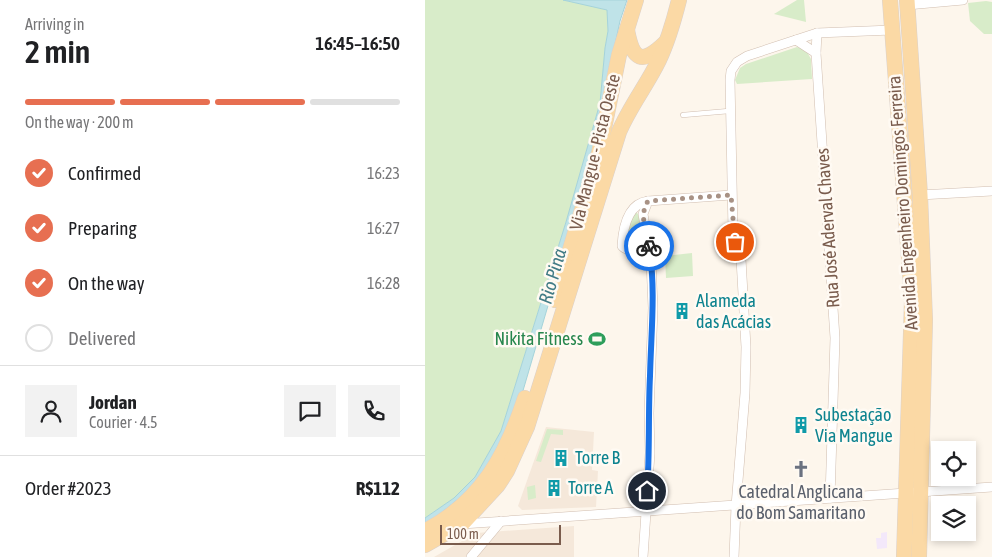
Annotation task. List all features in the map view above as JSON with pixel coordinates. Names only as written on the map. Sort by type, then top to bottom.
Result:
[{"type":"main road","name":"Via Mangue - Pista Oeste","points":[[425,531],[448,517],[486,482],[511,438],[541,347],[599,153],[619,55],[636,0]]},
{"type":"main road","points":[[425,545],[462,524],[498,485],[507,471],[527,427],[617,138],[633,103],[653,71],[666,42],[679,0]]},
{"type":"main road","name":"Avenida Engenheiro Domingos Ferreira","points":[[890,0],[912,300],[904,557]]},
{"type":"main road","name":"Avenida Engenheiro Domingos Ferreira","points":[[907,2],[925,320],[919,557]]},
{"type":"main road","points":[[627,30],[632,49],[639,56],[645,57],[653,54],[666,42]]},
{"type":"street","points":[[907,2],[963,0]]},
{"type":"street","points":[[734,557],[745,393],[746,347],[741,259],[733,231],[731,195],[729,111],[731,71],[737,62],[747,56],[817,33],[892,30]]},
{"type":"street","name":"Rua José Aderval Chaves","points":[[817,33],[816,53],[835,338],[830,498]]},
{"type":"street","points":[[795,40],[816,53]]},
{"type":"street","points":[[919,195],[992,191]]},
{"type":"street","points":[[650,252],[645,250],[627,250],[622,246],[629,213],[637,204],[646,205],[731,195]]},
{"type":"street","points":[[643,557],[650,453],[649,413],[653,308],[650,252],[643,214],[646,205]]},
{"type":"street","points":[[462,524],[992,487]]},
{"type":"street","points":[[471,557],[497,521]]},
{"type":"lane","points":[[683,116],[729,111]]},
{"type":"shaded area","points":[[546,427],[594,432],[592,470],[598,471],[596,507],[522,510],[518,506]]},
{"type":"shaded area","points":[[574,526],[574,557],[434,557],[476,533]]},
{"type":"shaded area","points":[[887,532],[887,548],[877,549],[876,538],[881,538],[881,533]]},
{"type":"green space","points":[[425,0],[563,0],[607,9],[608,31],[600,103],[566,222],[501,431],[475,477],[454,498],[425,518]]},
{"type":"green space","points":[[797,0],[804,0],[806,22],[774,14]]},
{"type":"green space","points":[[992,2],[992,34],[984,34],[970,21],[968,3]]},
{"type":"green space","points":[[797,47],[806,50],[811,59],[812,79],[737,84],[735,80],[740,68],[746,64]]},
{"type":"green space","points":[[636,212],[641,217],[643,243],[642,246],[634,248],[626,244],[630,216]]},
{"type":"green space","points":[[692,253],[693,276],[666,278],[665,256]]},
{"type":"green space","points":[[547,429],[563,430],[563,435],[551,434],[541,462],[536,461]]},
{"type":"green space","points":[[535,485],[536,498],[528,500],[527,487]]},
{"type":"water","name":"Rio Pina","points":[[563,0],[627,0],[620,21],[590,163],[517,411],[478,483],[425,526],[425,518],[454,498],[475,477],[501,431],[566,222],[600,103],[608,31],[607,10]]},
{"type":"way so far","points":[[649,246],[643,214],[648,201],[731,195],[735,242]]},
{"type":"place","name":"Alameda das Acácias","points":[[682,311]]},
{"type":"place","name":"Nikita Fitness","points":[[597,339]]},
{"type":"place","name":"Subestação Via Mangue","points":[[801,425]]},
{"type":"place","name":"Torre B","points":[[561,458]]},
{"type":"place","name":"Catedral Anglicana do Bom Samaritano","points":[[801,469]]},
{"type":"place","name":"Torre A","points":[[554,488]]},
{"type":"route","points":[[647,491],[650,453],[649,413],[653,308],[649,246]]}]
